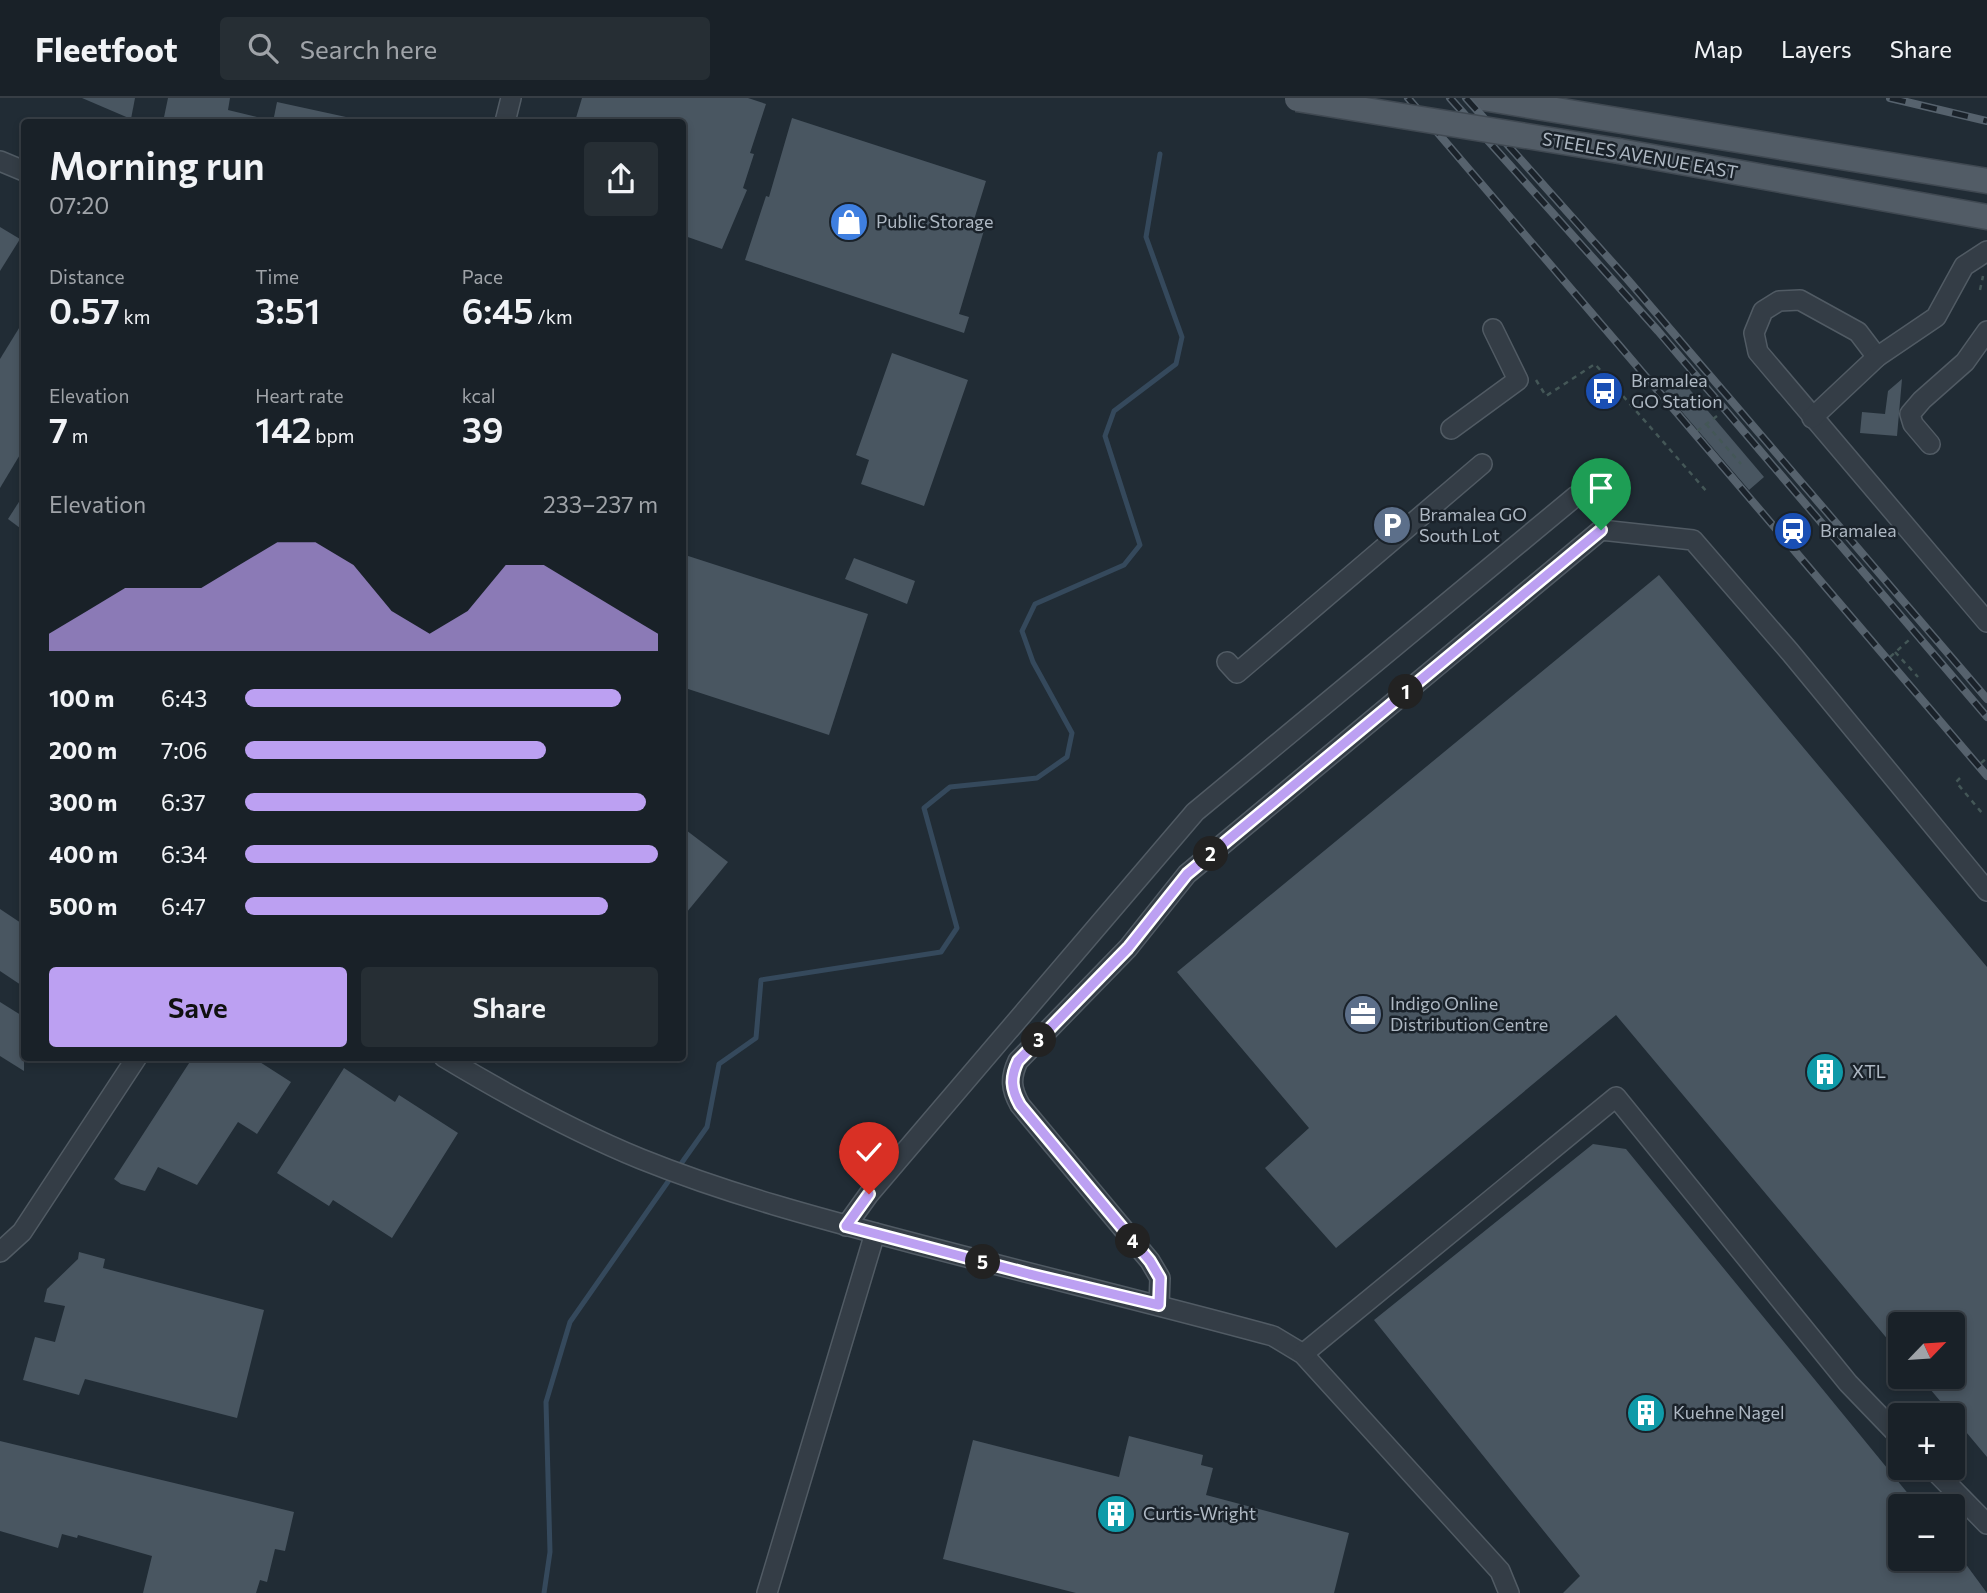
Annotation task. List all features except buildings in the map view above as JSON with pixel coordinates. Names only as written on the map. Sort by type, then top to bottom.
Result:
[{"type":"main road","name":"STEELES AVENUE EAST","points":[[1295,98],[1619,151],[1987,217]]},
{"type":"main road","name":"STEELES AVENUE EAST","points":[[1483,98],[1987,181]]},
{"type":"street","points":[[506,119],[511,98]]},
{"type":"street","points":[[0,161],[21,170]]},
{"type":"street","points":[[1812,418],[1877,357],[1936,317],[1964,266],[1987,251]]},
{"type":"street","points":[[1877,357],[1858,332],[1800,300],[1779,301],[1763,312],[1754,333],[1758,352],[1987,622]]},
{"type":"street","points":[[1451,429],[1518,380],[1493,330]]},
{"type":"street","points":[[1930,444],[1913,424],[1910,414],[1965,362],[1987,331]]},
{"type":"street","points":[[1227,662],[1237,673],[1482,464]]},
{"type":"street","points":[[846,1226],[869,1194],[1195,812],[1576,495]]},
{"type":"street","points":[[1159,1305],[1160,1278],[1150,1261],[1014,1095],[1013,1072],[1018,1061],[1128,948],[1187,874],[1601,530],[1693,540],[1987,891]]},
{"type":"street","points":[[0,1252],[22,1232],[134,1061]]},
{"type":"street","points":[[451,1061],[545,1114],[639,1158],[709,1184],[794,1212],[1273,1336],[1303,1354],[1500,1571],[1509,1593]]},
{"type":"street","points":[[1303,1354],[1616,1097],[1848,1383],[1888,1425]]},
{"type":"street","points":[[767,1593],[875,1233]]},
{"type":"street","points":[[1944,1480],[1987,1524]]},
{"type":"path","points":[[1533,375],[1546,396],[1595,364],[1708,493]]},
{"type":"path","points":[[1697,431],[1717,416]]},
{"type":"path","points":[[1706,424],[1741,464]]},
{"type":"path","points":[[1677,457],[1683,452]]},
{"type":"path","points":[[1890,657],[1909,640]]},
{"type":"path","points":[[1895,652],[1918,677]]},
{"type":"path","points":[[1981,763],[1987,758]]},
{"type":"path","points":[[1960,778],[1956,782],[1982,813]]},
{"type":"waterway","points":[[678,1168],[707,1127],[719,1064],[756,1038],[761,980],[941,952],[957,928],[924,808],[950,787],[1037,778],[1067,757],[1072,733],[1033,662],[1022,631],[1035,604],[1124,565],[1140,545],[1105,436],[1114,411],[1176,364],[1182,337],[1146,237],[1160,154]]},
{"type":"waterway","points":[[544,1593],[550,1552],[546,1402],[570,1322],[672,1176]]},
{"type":"railway","points":[[1408,98],[1987,776]]},
{"type":"railway","points":[[1450,98],[1658,331],[1987,717]]},
{"type":"railway","points":[[1466,98],[1628,280],[1987,699]]},
{"type":"railway","points":[[1890,98],[1987,121]]},
{"type":"place","name":"Public Storage","points":[[849,222]]},
{"type":"place","name":"Bramalea GO Station","points":[[1604,391]]},
{"type":"place","name":"Bramalea GO South Lot","points":[[1392,525]]},
{"type":"place","name":"Bramalea","points":[[1793,531]]},
{"type":"place","name":"Indigo Online Distribution Centre","points":[[1363,1014]]},
{"type":"place","name":"XTL","points":[[1825,1072]]},
{"type":"place","name":"Kuehne Nagel","points":[[1646,1413]]},
{"type":"place","name":"Curtis-Wright","points":[[1116,1514]]},
{"type":"route","points":[[869,1194],[846,1226],[1159,1305],[1160,1278],[1150,1261],[1014,1095],[1013,1072],[1018,1061],[1128,948],[1187,874],[1601,530]]}]
